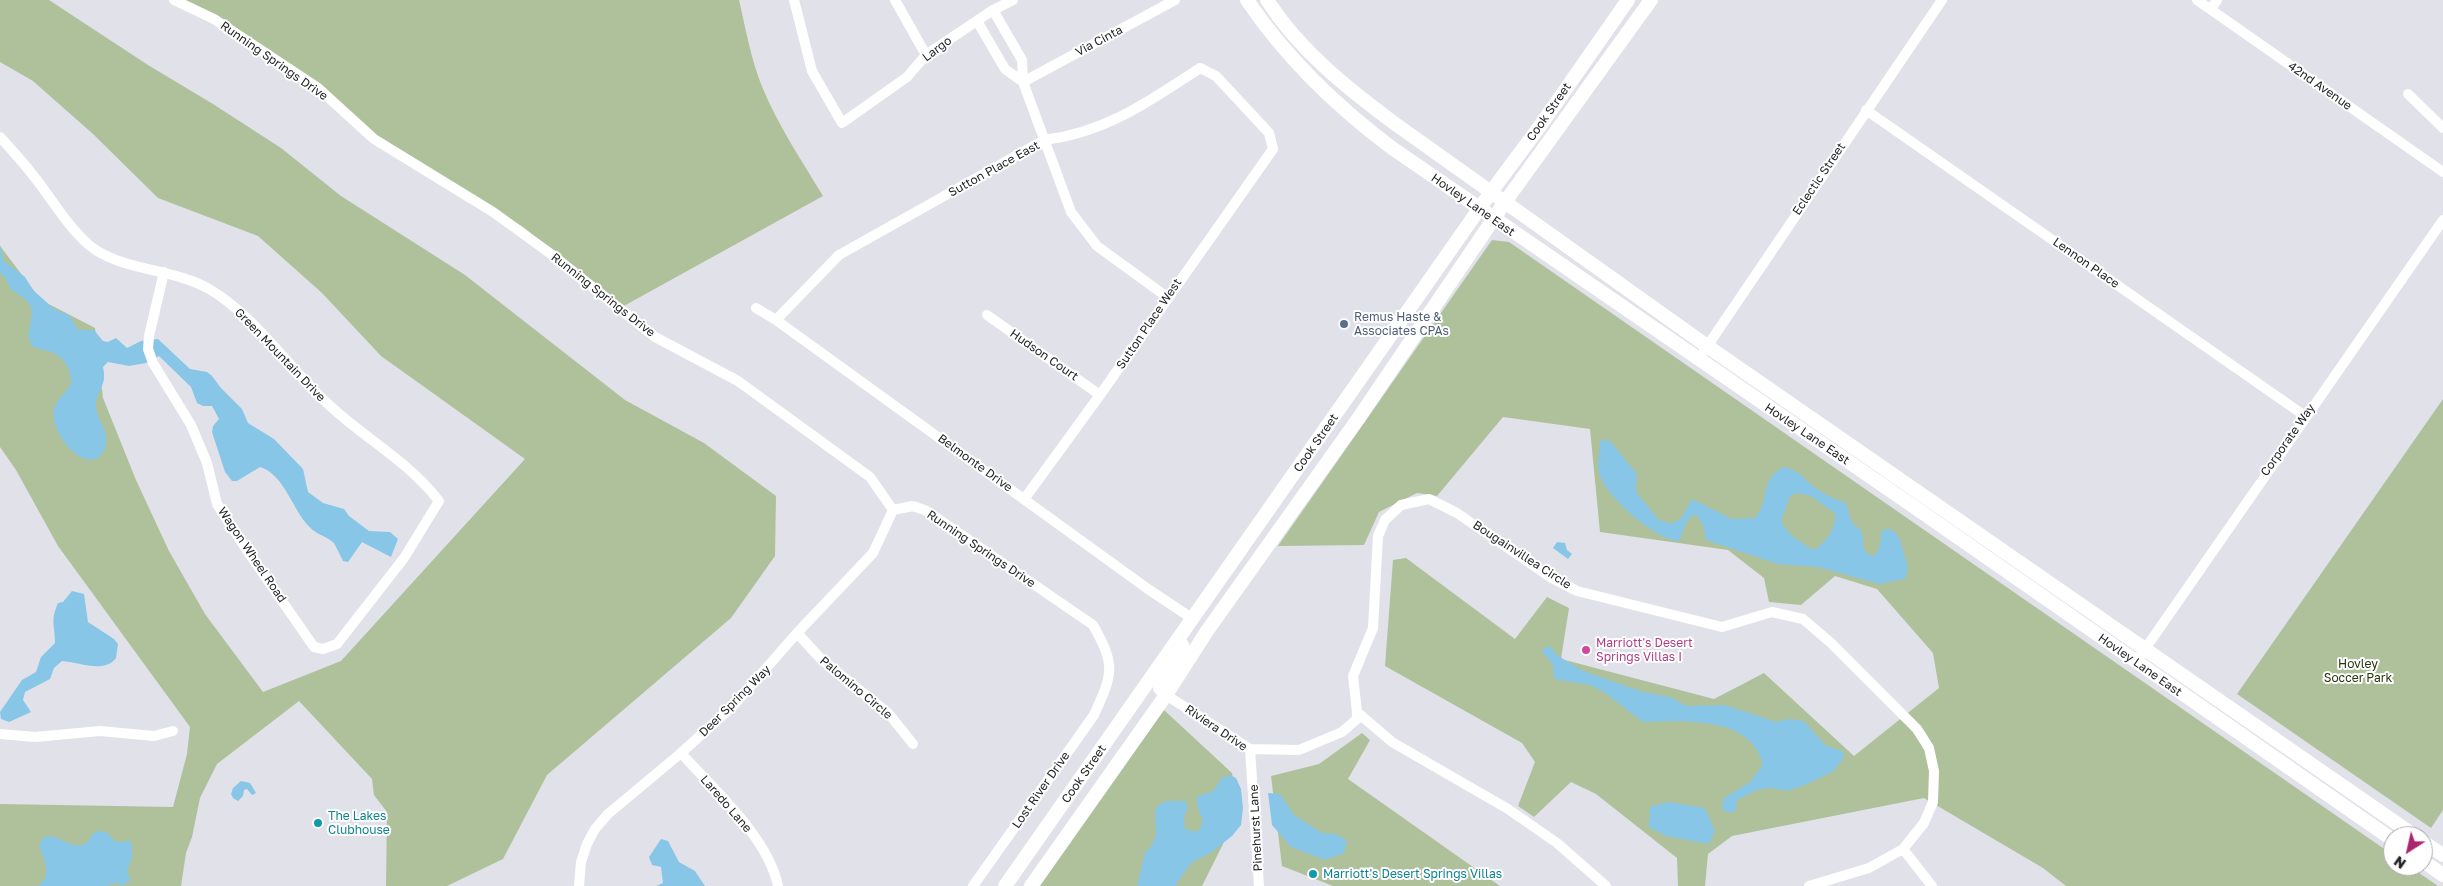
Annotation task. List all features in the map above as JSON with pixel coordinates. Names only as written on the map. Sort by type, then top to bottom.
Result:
[{"type":"main road","name":"Hovley Lane East","points":[[1247,0],[1281,47],[1324,94],[1372,134],[1915,507],[2383,833]]},
{"type":"main road","name":"Hovley Lane East","points":[[1267,0],[1279,19],[1348,89],[1707,346],[2401,826]]},
{"type":"main road","name":"Cook Street","points":[[1005,886],[1479,208],[1540,126],[1628,0]]},
{"type":"main road","name":"Cook Street","points":[[1032,886],[1166,695],[1207,631],[1298,503],[1505,202],[1651,0]]},
{"type":"main road","points":[[1298,503],[1314,469],[1358,402],[1362,394],[1359,382]]},
{"type":"main road","points":[[1744,391],[1784,409],[1794,411],[1798,408]]},
{"type":"main road","points":[[1915,507],[1967,534],[1972,536],[1978,533]]},
{"type":"main road","points":[[1166,695],[1160,688],[1162,681],[1175,660],[1193,619]]},
{"type":"main road","points":[[2253,743],[2293,766],[2306,770],[2318,768]]},
{"type":"street","name":"Running Springs Drive","points":[[174,0],[214,19],[318,88],[374,139],[493,212],[551,254],[655,337],[738,381],[870,477],[893,510],[913,506],[927,511],[1093,624],[1108,651],[1110,672],[1105,692]]},
{"type":"street","name":"Largo","points":[[794,0],[812,71],[842,123],[907,77],[926,55],[993,10],[1012,0]]},
{"type":"street","points":[[895,0],[926,55]]},
{"type":"street","name":"Via Cinta","points":[[1023,82],[1174,0]]},
{"type":"street","name":"Eclectic Street","points":[[1698,359],[1942,0]]},
{"type":"street","name":"42nd Avenue","points":[[2197,0],[2443,172]]},
{"type":"street","points":[[2211,10],[2217,0]]},
{"type":"street","points":[[993,10],[1022,60],[1023,82],[1071,212],[1098,246],[1167,298]]},
{"type":"street","points":[[977,21],[1005,69],[1023,82]]},
{"type":"street","name":"Sutton Place East","points":[[776,320],[839,255],[1044,140],[1073,137],[1109,123],[1161,94],[1200,68],[1216,76],[1269,133],[1273,149]]},
{"type":"street","points":[[2408,94],[2443,128]]},
{"type":"street","name":"Lennon Place","points":[[1866,110],[2305,416]]},
{"type":"street","name":"Green Mountain Drive","points":[[0,137],[32,174],[67,221],[89,244],[108,257],[164,272],[208,288],[226,301],[270,342],[328,405],[424,481],[439,501]]},
{"type":"street","name":"Sutton Place West","points":[[1025,498],[1273,149]]},
{"type":"street","name":"Corporate Way","points":[[2136,662],[2305,416],[2443,220]]},
{"type":"street","name":"Wagon Wheel Road","points":[[164,272],[149,336],[148,349],[153,364],[191,425],[207,463],[217,504],[314,647],[323,649],[338,644],[404,558],[439,501]]},
{"type":"street","name":"Belmonte Drive","points":[[756,308],[776,320],[1025,498],[1148,589],[1193,619]]},
{"type":"street","name":"Hudson Court","points":[[987,315],[1100,395]]},
{"type":"street","name":"Bougainvillea Circle","points":[[1357,712],[1353,676],[1373,628],[1378,536],[1385,520],[1401,505],[1429,499],[1457,513],[1550,576],[1578,591],[1722,628],[1772,612],[1803,618],[1918,729],[1929,748],[1934,771],[1933,802],[1924,823],[1903,849],[1869,868],[1809,886]]},
{"type":"street","name":"Deer Spring Way","points":[[579,886],[580,862],[587,844],[608,814],[681,753],[734,705],[797,633],[873,553],[893,510]]},
{"type":"street","name":"Palomino Circle","points":[[797,633],[821,659],[889,714],[914,744]]},
{"type":"street","name":"Lost River Drive","points":[[973,886],[1094,715],[1105,692]]},
{"type":"street","name":"Riviera Drive","points":[[1166,695],[1250,749],[1253,769]]},
{"type":"street","points":[[1250,749],[1299,750],[1342,732],[1357,719],[1357,712]]},
{"type":"street","points":[[1357,712],[1392,742],[1508,810],[1557,844],[1606,886]]},
{"type":"street","points":[[0,734],[35,738],[100,731],[154,736],[173,731]]},
{"type":"street","name":"Laredo Lane","points":[[681,753],[751,832],[776,874],[778,886]]},
{"type":"street","name":"Pinehurst Lane","points":[[1253,769],[1259,886]]},
{"type":"street","points":[[1903,849],[1932,886]]},
{"type":"green space","points":[[0,0],[49,0],[148,65],[213,104],[281,148],[341,196],[465,275],[625,400],[704,443],[776,496],[775,556],[731,618],[547,775],[503,859],[447,886],[386,886],[387,812],[374,795],[372,779],[299,701],[217,764],[200,798],[192,837],[186,853],[181,886],[0,886],[0,804],[173,807],[187,754],[190,727],[58,546],[16,470],[0,447],[0,246],[41,300],[95,328],[103,398],[136,480],[169,551],[205,614],[263,692],[341,661],[525,459],[381,356],[322,293],[258,236],[158,198],[93,134],[33,81],[0,62]]},
{"type":"green space","points":[[183,0],[739,0],[752,56],[769,103],[823,196],[622,307],[523,227],[379,138],[328,92],[232,25]]},
{"type":"green space","points":[[1492,240],[1509,242],[2383,848],[2383,876],[2424,876],[2438,886],[2066,886],[2043,868],[1924,798],[1732,836],[1708,854],[1705,886],[1678,886],[1677,858],[1596,794],[1571,782],[1534,817],[1518,806],[1535,762],[1522,743],[1385,666],[1393,560],[1406,558],[1515,639],[1547,597],[1569,608],[1561,659],[1714,699],[1764,673],[1854,756],[1939,688],[1933,653],[1877,589],[1835,576],[1801,605],[1769,602],[1764,578],[1728,550],[1600,532],[1590,429],[1503,417],[1437,496],[1417,493],[1379,512],[1364,545],[1278,546]]},
{"type":"green space","name":"Hovley Soccer Park","points":[[2443,399],[2443,810],[2432,826],[2428,826],[2237,694]]},
{"type":"green space","points":[[1164,710],[1232,773],[1239,812],[1202,886],[1040,886]]},
{"type":"green space","points":[[1362,733],[1370,740],[1348,779],[1500,886],[1333,886],[1282,866],[1271,776],[1319,764]]},
{"type":"water","points":[[0,245],[4,261],[25,277],[33,290],[54,309],[69,315],[78,330],[94,330],[103,341],[108,342],[116,338],[127,348],[141,341],[158,339],[190,369],[207,372],[242,409],[248,423],[274,439],[303,469],[308,492],[323,503],[344,509],[349,516],[369,531],[390,532],[398,539],[391,557],[362,542],[348,562],[343,561],[334,543],[309,527],[286,491],[268,470],[260,467],[237,481],[232,481],[225,472],[212,432],[213,426],[219,419],[212,406],[203,406],[197,403],[191,387],[159,356],[146,363],[129,366],[108,362],[103,367],[104,381],[97,398],[96,408],[104,428],[106,437],[105,448],[99,457],[90,460],[72,451],[57,430],[54,419],[55,405],[71,384],[70,373],[66,363],[58,356],[31,344],[29,333],[32,310],[24,299],[11,289],[5,277],[0,273]]},
{"type":"water","points":[[1600,440],[1610,441],[1637,474],[1636,492],[1659,520],[1672,524],[1680,520],[1692,499],[1732,519],[1755,518],[1763,504],[1770,479],[1783,467],[1793,470],[1821,491],[1846,503],[1851,521],[1862,532],[1864,550],[1873,557],[1879,549],[1882,530],[1891,529],[1899,537],[1908,567],[1905,579],[1879,584],[1818,567],[1778,564],[1706,540],[1703,525],[1696,514],[1689,518],[1679,541],[1658,534],[1622,506],[1604,484],[1598,463]],"holes":[[[1797,493],[1811,496],[1836,514],[1830,535],[1814,550],[1795,538],[1781,521],[1790,496]]]},
{"type":"water","points":[[1557,542],[1565,543],[1567,550],[1572,554],[1568,559],[1553,548]]},
{"type":"water","points":[[72,591],[84,594],[88,622],[114,639],[118,644],[116,658],[111,663],[98,666],[62,661],[54,668],[50,679],[25,692],[23,700],[31,712],[9,722],[1,719],[0,712],[22,680],[36,672],[41,657],[55,643],[54,619],[56,609],[58,603],[63,602]]},
{"type":"water","points":[[1550,646],[1557,655],[1583,671],[1643,692],[1670,697],[1687,706],[1724,705],[1776,722],[1789,719],[1804,721],[1825,745],[1844,752],[1842,761],[1832,772],[1788,791],[1770,788],[1757,790],[1737,800],[1736,810],[1730,813],[1722,809],[1723,799],[1750,782],[1763,764],[1756,748],[1744,737],[1730,729],[1713,724],[1676,721],[1643,722],[1604,692],[1590,685],[1554,679],[1553,665],[1541,650]]},
{"type":"water","points":[[1230,775],[1236,778],[1241,789],[1243,808],[1241,825],[1232,836],[1212,852],[1191,863],[1175,886],[1137,886],[1145,853],[1152,845],[1156,836],[1155,810],[1160,804],[1167,801],[1185,801],[1188,806],[1184,818],[1185,829],[1198,832],[1203,821],[1197,806],[1197,797],[1213,791],[1222,778]]},
{"type":"water","points":[[241,781],[250,783],[256,793],[252,795],[247,789],[244,790],[243,796],[238,801],[231,794],[233,788]]},
{"type":"water","points":[[1268,793],[1280,794],[1294,815],[1322,833],[1336,834],[1347,841],[1344,853],[1325,860],[1291,847],[1272,825]]},
{"type":"water","points":[[1668,802],[1705,808],[1715,831],[1709,844],[1666,836],[1649,827],[1650,807]]},
{"type":"water","points":[[96,831],[106,832],[116,842],[129,841],[132,843],[132,857],[127,872],[131,880],[122,886],[116,883],[105,886],[38,886],[43,882],[46,872],[45,862],[39,845],[44,837],[54,837],[72,844],[82,845]]},
{"type":"water","points":[[661,839],[668,841],[679,862],[695,871],[705,886],[656,886],[663,883],[661,867],[652,865],[649,857]]},
{"type":"place","name":"Remus Haste & Associates CPAs","points":[[1344,324]]},
{"type":"place","name":"Marriott's Desert Springs Villas I","points":[[1586,650]]},
{"type":"place","name":"The Lakes Clubhouse","points":[[318,823]]},
{"type":"place","name":"Marriott's Desert Springs Villas","points":[[1313,874]]}]
